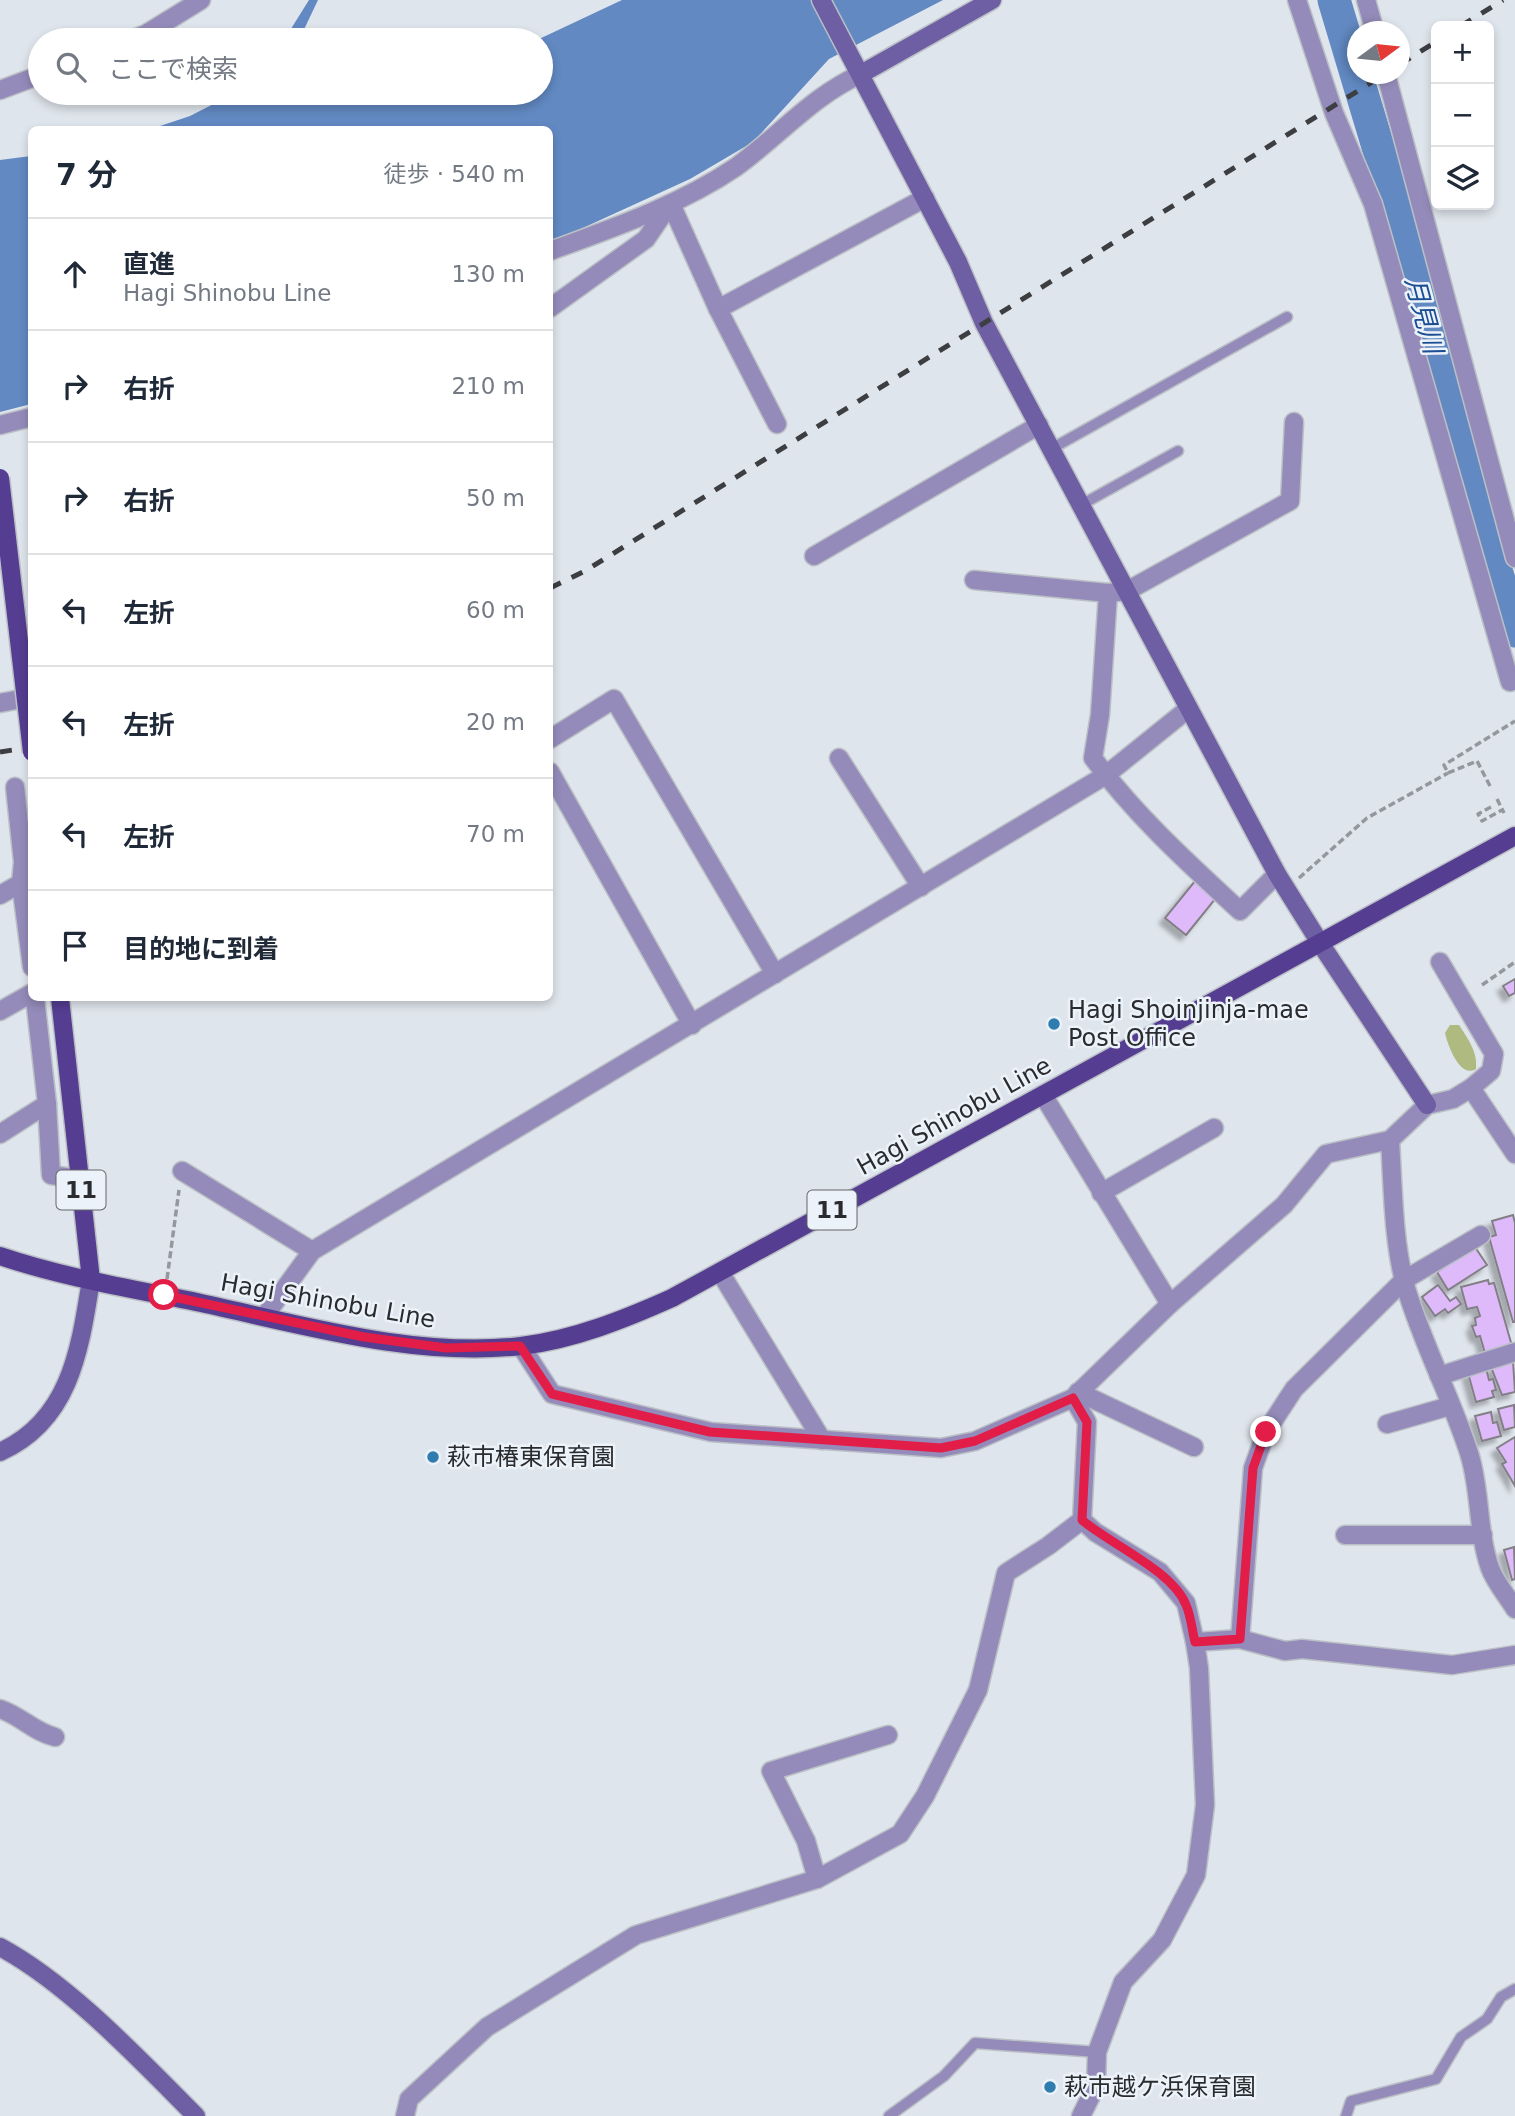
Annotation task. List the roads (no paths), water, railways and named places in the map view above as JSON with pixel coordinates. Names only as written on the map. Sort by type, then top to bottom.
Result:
[{"type":"main road","points":[[0,478],[28,718]]},
{"type":"main road","name":"Hagi Shinobu Line","points":[[0,1256],[91,1280],[364,1337],[446,1348],[520,1346],[561,1338],[630,1317],[672,1298],[1515,836]]},
{"type":"main road","name":"11","points":[[60,1001],[91,1280]]},
{"type":"street","points":[[156,28],[201,0]]},
{"type":"street","points":[[821,0],[958,262],[984,323],[1282,882],[1427,1105]]},
{"type":"street","points":[[553,250],[671,204],[735,167],[793,118],[843,82],[857,66],[992,0]]},
{"type":"street","points":[[1297,0],[1334,113],[1373,204],[1510,682],[1515,680]]},
{"type":"street","points":[[1366,0],[1372,21]]},
{"type":"street","points":[[0,90],[28,80]]},
{"type":"street","points":[[1389,84],[1515,558]]},
{"type":"street","points":[[718,309],[925,198]]},
{"type":"street","points":[[553,306],[646,239],[671,204]]},
{"type":"street","points":[[671,204],[718,309],[777,424]]},
{"type":"street","points":[[0,425],[28,417]]},
{"type":"street","points":[[974,580],[1108,593],[1127,591],[1290,501],[1294,422]]},
{"type":"street","points":[[814,556],[1039,425]]},
{"type":"street","points":[[1108,593],[1100,715],[1093,758],[1175,851],[1240,911],[1282,882]]},
{"type":"street","points":[[0,703],[28,698]]},
{"type":"street","points":[[553,737],[614,699],[775,974]]},
{"type":"street","points":[[264,1317],[312,1251],[1106,775],[1188,709]]},
{"type":"street","points":[[839,758],[921,887]]},
{"type":"street","points":[[553,777],[692,1025]]},
{"type":"street","points":[[15,787],[27,860],[21,883],[28,936]]},
{"type":"street","points":[[0,895],[21,883]]},
{"type":"street","points":[[520,1346],[552,1394],[710,1432],[941,1448],[975,1441],[1075,1395],[1170,1304],[1284,1205],[1326,1154],[1390,1140],[1427,1105],[1453,1099],[1491,1071],[1494,1054],[1440,962]]},
{"type":"street","points":[[0,1011],[28,995]]},
{"type":"street","points":[[35,1001],[47,1104],[51,1175],[80,1179]]},
{"type":"street","points":[[1471,1088],[1515,1154]]},
{"type":"street","points":[[1043,1095],[1170,1304]]},
{"type":"street","points":[[0,1134],[47,1104]]},
{"type":"street","points":[[1101,1193],[1214,1128]]},
{"type":"street","points":[[1390,1140],[1394,1206],[1404,1280],[1420,1331],[1469,1454],[1491,1571],[1515,1609]]},
{"type":"street","points":[[182,1171],[312,1251]]},
{"type":"street","points":[[1240,1639],[1253,1468],[1266,1432],[1294,1389],[1404,1280],[1481,1236]]},
{"type":"street","points":[[720,1272],[822,1440]]},
{"type":"street","points":[[0,1452],[32,1431],[51,1410],[68,1383],[79,1350],[91,1280]]},
{"type":"street","points":[[1439,1376],[1515,1352]]},
{"type":"street","points":[[1075,1395],[1194,1447]]},
{"type":"street","points":[[405,2116],[408,2099],[487,2027],[636,1936],[817,1878],[900,1834],[925,1796],[978,1690],[1006,1573],[1082,1520],[1087,1422],[1075,1395]]},
{"type":"street","points":[[1387,1424],[1450,1406]]},
{"type":"street","points":[[1081,2116],[1096,2086],[1097,2052],[1123,1982],[1162,1940],[1196,1875],[1205,1805],[1205,1668],[1195,1642],[1198,1623],[1186,1603],[1160,1572],[1095,1532],[1082,1520]]},
{"type":"street","points":[[1345,1535],[1483,1535]]},
{"type":"street","points":[[1195,1642],[1240,1639],[1285,1651],[1302,1649],[1452,1665],[1515,1655]]},
{"type":"street","points":[[0,1709],[18,1715],[41,1734],[55,1737]]},
{"type":"street","points":[[817,1878],[806,1841],[771,1771],[888,1735]]},
{"type":"street","points":[[0,1947],[51,1982],[86,2011],[197,2116]]},
{"type":"lane","points":[[1051,449],[1287,317]]},
{"type":"lane","points":[[1081,505],[1178,451]]},
{"type":"lane","points":[[1346,2116],[1351,2101],[1436,2078],[1461,2037],[1487,2019],[1501,1997],[1515,1989]]},
{"type":"lane","points":[[889,2116],[944,2076],[975,2043],[1097,2052]]},
{"type":"water","points":[[309,0],[318,0],[305,28],[292,28]]},
{"type":"water","points":[[622,0],[943,0],[829,59],[753,142],[690,179],[553,242],[553,126],[160,126],[212,105],[553,105],[553,32]]},
{"type":"water","points":[[28,156],[28,405],[0,412],[0,160]]},
{"type":"waterway","name":"月見川","points":[[1334,0],[1385,170],[1468,481],[1515,631]]},
{"type":"railway","points":[[1469,21],[1503,0]]},
{"type":"railway","points":[[1410,58],[1431,45]]},
{"type":"railway","points":[[553,587],[585,571],[1369,84]]},
{"type":"railway","points":[[0,752],[28,748]]},
{"type":"place","name":"Hagi Shoinjinja-mae Post Office","points":[[1054,1024]]},
{"type":"place","name":"萩市椿東保育園","points":[[433,1457]]},
{"type":"place","name":"萩市越ケ浜保育園","points":[[1050,2087]]}]
